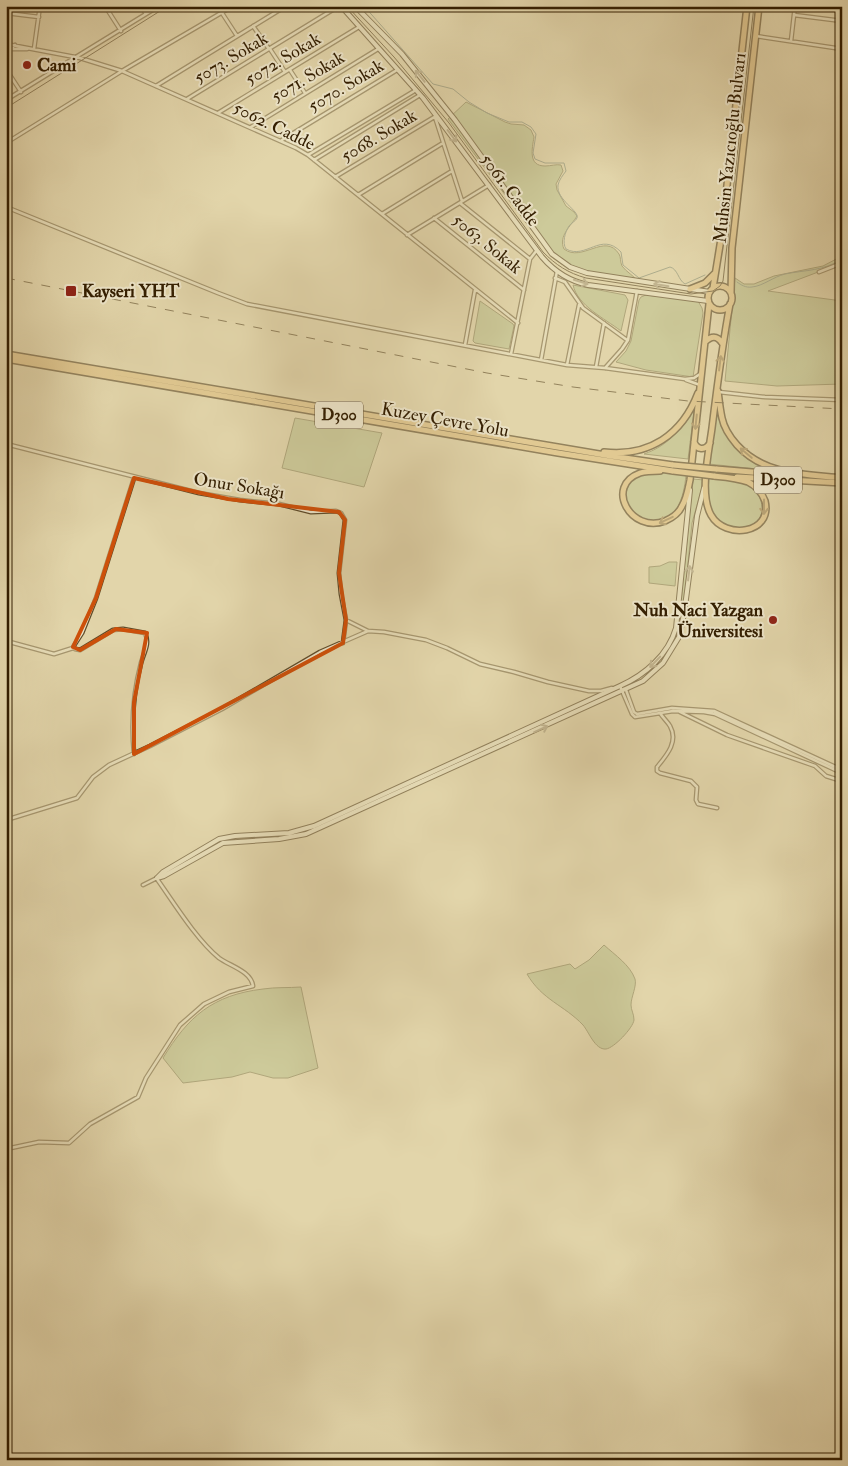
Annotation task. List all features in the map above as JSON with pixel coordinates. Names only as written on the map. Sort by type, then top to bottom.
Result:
[{"type":"highway","name":"Muhsin Yazıcıoğlu Bulvarı","points":[[731,293],[732,248],[759,6]]},
{"type":"highway","name":"Muhsin Yazıcıoğlu Bulvarı","points":[[711,290],[721,239],[745,7]]},
{"type":"highway","points":[[690,289],[705,283],[714,274]]},
{"type":"highway","points":[[673,468],[639,473],[629,481],[625,486],[623,497],[629,512],[638,519],[649,523],[661,523],[669,520],[682,506],[690,480],[711,290],[722,286],[731,293],[732,298],[722,344],[710,443],[706,480],[708,508],[715,521],[726,528],[740,531],[753,528],[759,524],[763,518],[765,506],[761,492],[748,482],[714,476]]},
{"type":"highway","points":[[709,302],[712,308],[718,310],[725,309],[730,304]]},
{"type":"highway","points":[[704,342],[714,337],[719,338],[722,344]]},
{"type":"highway","name":"Kuzey Çevre Yolu","points":[[6,354],[673,468]]},
{"type":"highway","name":"Kuzey Çevre Yolu","points":[[6,359],[558,453],[673,468]]},
{"type":"highway","points":[[717,384],[721,416],[727,430],[740,448],[752,458],[780,471],[842,478]]},
{"type":"highway","points":[[559,447],[618,453],[650,447],[669,436],[679,426],[693,404],[700,385]]},
{"type":"highway","points":[[694,442],[696,446],[702,449],[710,443]]},
{"type":"highway","name":"D300","points":[[673,468],[716,469],[760,474],[842,478]]},
{"type":"highway","name":"D300","points":[[673,468],[714,476],[842,483]]},
{"type":"street","points":[[34,49],[40,6]]},
{"type":"street","points":[[105,6],[121,31]]},
{"type":"street","points":[[141,6],[146,14]]},
{"type":"street","points":[[6,100],[159,6]]},
{"type":"street","points":[[6,143],[122,71],[233,6]]},
{"type":"street","points":[[156,86],[286,6]]},
{"type":"street","name":"5061. Cadde","points":[[340,6],[420,94],[548,264],[570,279],[583,284],[709,302]]},
{"type":"street","name":"5073. Sokak","points":[[187,99],[340,6]]},
{"type":"street","name":"5061. Cadde","points":[[355,6],[402,54],[455,120],[558,259],[574,269],[587,273],[690,289],[711,290]]},
{"type":"street","points":[[791,41],[795,6]]},
{"type":"street","points":[[6,13],[39,18]]},
{"type":"street","points":[[222,13],[238,36]]},
{"type":"street","points":[[794,15],[842,21]]},
{"type":"street","points":[[253,26],[285,72]]},
{"type":"street","name":"5072. Sokak","points":[[218,113],[360,26]]},
{"type":"street","points":[[756,36],[842,49]]},
{"type":"street","points":[[6,44],[34,49]]},
{"type":"street","points":[[6,53],[8,49],[15,45]]},
{"type":"street","name":"5071. Sokak","points":[[250,127],[380,48]]},
{"type":"street","points":[[8,49],[34,49]]},
{"type":"street","name":"5062. Cadde","points":[[34,49],[76,57],[122,71],[282,141],[308,155],[518,323]]},
{"type":"street","points":[[290,69],[305,93]]},
{"type":"street","name":"5070. Sokak","points":[[282,141],[398,69]]},
{"type":"street","points":[[6,70],[20,92]]},
{"type":"street","points":[[308,155],[416,90]]},
{"type":"street","points":[[314,160],[420,94]]},
{"type":"street","points":[[436,116],[461,202],[530,259]]},
{"type":"street","name":"5068. Sokak","points":[[336,177],[436,116]]},
{"type":"street","points":[[358,195],[443,143]]},
{"type":"street","points":[[382,214],[452,171]]},
{"type":"street","points":[[407,235],[489,185]]},
{"type":"street","points":[[6,207],[247,304],[568,365],[685,379],[700,385]]},
{"type":"street","name":"5063. Sokak","points":[[434,218],[524,290]]},
{"type":"street","points":[[511,354],[530,259],[537,250]]},
{"type":"street","points":[[820,272],[842,263]]},
{"type":"street","points":[[541,360],[557,271]]},
{"type":"street","points":[[556,278],[565,282],[580,304],[627,340]]},
{"type":"street","points":[[465,345],[475,289]]},
{"type":"street","points":[[605,368],[622,349],[627,340],[637,291]]},
{"type":"street","points":[[568,365],[580,304]]},
{"type":"street","points":[[596,367],[604,323]]},
{"type":"street","points":[[685,379],[698,377],[702,372]]},
{"type":"street","points":[[718,392],[745,396],[842,400]]},
{"type":"street","name":"Onur Sokağı","points":[[6,444],[134,478],[222,498],[279,504],[311,512],[336,511],[341,513],[345,522],[340,556],[340,580],[346,620],[343,643]]},
{"type":"street","points":[[73,648],[82,634],[96,598],[134,478]]},
{"type":"street","points":[[157,878],[163,872],[219,839],[234,836],[282,834],[314,826],[634,679],[652,665],[667,647],[675,631],[690,480]]},
{"type":"street","points":[[143,886],[223,843],[279,839],[306,834],[641,683],[657,669],[672,651],[679,637],[684,614],[697,516],[706,480]]},
{"type":"street","points":[[346,620],[368,631],[426,640],[480,664],[548,682],[594,691],[620,686]]},
{"type":"street","points":[[6,641],[54,654],[73,648],[80,650],[116,629],[123,628],[145,633],[147,645],[138,674],[133,711],[132,733],[134,754]]},
{"type":"street","points":[[6,820],[76,798],[88,782],[103,769],[222,709],[312,656],[368,631]]},
{"type":"street","points":[[620,686],[636,714],[678,708],[714,711],[842,772]]},
{"type":"street","points":[[624,691],[634,716],[679,711],[719,716],[842,772]]},
{"type":"street","points":[[679,711],[727,735],[815,766],[826,776],[842,780]]},
{"type":"street","points":[[660,712],[671,728],[673,740],[670,749],[657,767],[657,771],[660,774],[692,781],[697,787],[696,800],[698,804],[717,808]]},
{"type":"street","points":[[6,1149],[40,1142],[68,1143],[90,1124],[138,1097],[146,1078],[180,1025],[204,1004],[229,992],[253,986],[252,980],[247,975],[223,961],[205,944],[157,878]]},
{"type":"highlighted area","points":[[134,478],[228,499],[339,512],[345,520],[339,573],[346,620],[343,643],[134,754],[134,702],[147,633],[116,629],[80,650],[73,647],[96,598]]},
{"type":"green space","points":[[466,102],[505,122],[524,125],[531,130],[534,137],[532,156],[536,163],[545,166],[561,165],[563,171],[556,184],[557,190],[566,206],[577,216],[564,235],[564,249],[578,253],[600,246],[613,248],[620,255],[622,266],[639,283],[582,273],[571,269],[551,256],[448,119]]},
{"type":"green space","points":[[842,256],[842,263],[768,291],[842,301],[842,384],[777,386],[725,381],[735,278],[744,284],[754,284],[774,276],[823,266]]},
{"type":"green space","points":[[573,285],[625,295],[628,300],[621,331],[586,305],[580,299]]},
{"type":"green space","points":[[646,295],[698,301],[703,313],[693,377],[646,370],[616,362],[626,351],[631,341],[639,300]]},
{"type":"green space","points":[[480,301],[513,324],[509,349],[475,343],[473,341]]},
{"type":"green space","points":[[695,404],[688,459],[644,454],[668,441],[680,428]]},
{"type":"green space","points":[[716,409],[723,428],[734,445],[766,470],[709,464]]},
{"type":"green space","points":[[295,418],[382,433],[364,487],[282,468]]},
{"type":"green space","points":[[660,472],[686,475],[677,509],[665,520],[658,522],[636,517],[625,501],[628,486],[639,476]]},
{"type":"green space","points":[[709,477],[738,481],[754,489],[761,501],[762,513],[758,521],[751,526],[742,528],[722,523],[714,515],[708,501]]},
{"type":"green space","points":[[693,479],[704,480],[692,523],[683,613],[680,612]]},
{"type":"green space","points":[[669,562],[677,562],[675,586],[649,583],[649,567],[660,566]]},
{"type":"green space","points":[[604,945],[633,974],[635,988],[631,1005],[634,1018],[633,1024],[618,1041],[609,1048],[602,1049],[595,1044],[583,1025],[576,1018],[539,990],[527,974],[570,964],[575,969],[589,960]]},
{"type":"green space","points":[[301,987],[318,1068],[288,1078],[273,1078],[250,1072],[232,1077],[183,1083],[163,1058],[192,1020],[203,1010],[216,1003],[245,992],[268,988]]},
{"type":"waterway","points":[[364,6],[433,84],[453,89],[487,113],[509,122],[522,122],[531,127],[536,134],[533,153],[535,159],[545,163],[564,163],[566,171],[558,185],[558,190],[577,215],[577,218],[569,226],[565,234],[564,244],[566,249],[580,251],[600,245],[614,246],[621,252],[623,265],[639,278],[670,267],[675,270],[685,284],[705,275]]},
{"type":"waterway","points":[[737,282],[746,287],[756,286],[781,275],[821,268],[842,259]]},
{"type":"tram line","points":[[6,108],[168,6]]},
{"type":"tram line","points":[[347,6],[394,57],[449,123],[543,252],[553,261],[568,271],[586,278],[691,294],[713,291],[723,281],[754,6]]},
{"type":"railway","points":[[6,278],[487,373],[573,387],[688,401],[842,409]]},
{"type":"place","name":"Cami","points":[[27,65]]},
{"type":"place","name":"Kayseri YHT","points":[[71,291]]},
{"type":"place","name":"Nuh Naci Yazgan Üniversitesi","points":[[773,620]]}]
